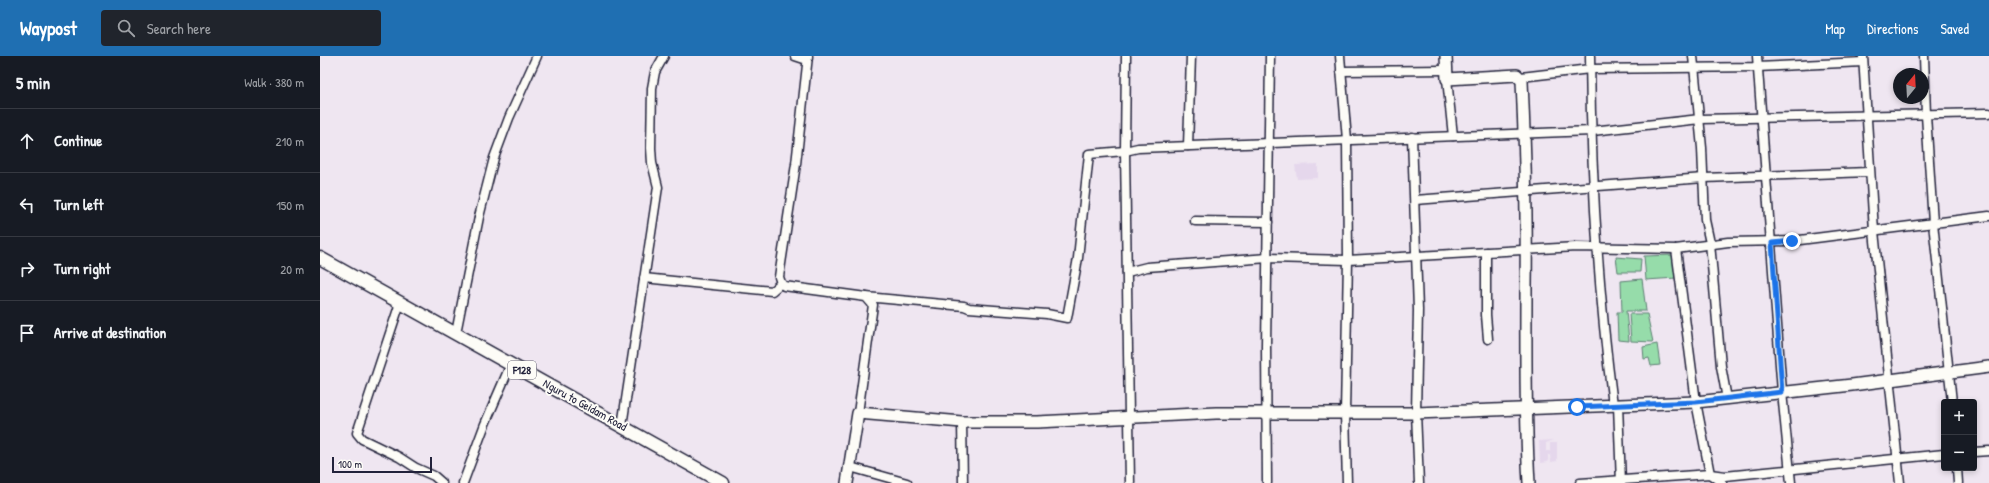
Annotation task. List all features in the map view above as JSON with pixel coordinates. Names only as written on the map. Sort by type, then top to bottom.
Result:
[{"type":"main road","name":"Nguru to Geidam Road","points":[[320,258],[724,483]]},
{"type":"street","points":[[456,333],[479,217],[494,158],[509,118],[537,56]]},
{"type":"street","points":[[622,426],[658,187],[652,163],[652,88],[655,72],[664,56]]},
{"type":"street","points":[[795,56],[807,58],[796,164],[779,278],[784,286],[866,297],[964,306],[969,308],[1047,314],[1067,318],[1078,258],[1089,154],[1125,151],[1138,148],[1592,131],[1700,119],[1989,113]]},
{"type":"street","points":[[1126,56],[1125,151],[1130,483]]},
{"type":"street","points":[[1188,146],[1191,56]]},
{"type":"street","points":[[1267,483],[1266,412],[1270,56]]},
{"type":"street","points":[[1340,56],[1348,140],[1348,260],[1345,413],[1347,483]]},
{"type":"street","points":[[1446,56],[1453,136]]},
{"type":"street","points":[[1590,56],[1598,248],[1605,348],[1616,405],[1620,482]]},
{"type":"street","points":[[1693,56],[1700,119],[1705,220],[1710,243],[1721,366],[1727,399]]},
{"type":"street","points":[[1757,56],[1782,392],[1791,483]]},
{"type":"street","points":[[1924,56],[1933,223],[1952,399]]},
{"type":"street","points":[[1341,70],[1521,77],[1590,69],[1757,67],[1863,59],[1869,172],[1874,231],[1900,483]]},
{"type":"street","points":[[1521,77],[1524,134],[1526,408],[1529,483]]},
{"type":"street","points":[[1412,137],[1415,200],[1414,255],[1418,310],[1416,414],[1419,483]]},
{"type":"street","points":[[1415,200],[1704,178],[1869,172]]},
{"type":"street","points":[[1127,272],[1147,267],[1268,258],[1348,260],[1414,255],[1526,250],[1598,248],[1676,249],[1710,243],[1772,243],[1989,216]]},
{"type":"street","points":[[1195,221],[1268,222]]},
{"type":"street","points":[[1676,249],[1696,402],[1710,474],[1722,483]]},
{"type":"street","points":[[1486,252],[1486,315],[1488,340]]},
{"type":"street","points":[[644,278],[772,291],[781,283]]},
{"type":"street","points":[[847,483],[873,305],[866,297]]},
{"type":"street","points":[[400,303],[357,432],[362,439],[434,476],[442,483]]},
{"type":"street","points":[[463,483],[485,424],[511,364]]},
{"type":"street","points":[[858,413],[962,422],[1037,422],[1266,412],[1416,414],[1526,408],[1696,402],[1989,368]]},
{"type":"street","points":[[962,422],[963,483]]},
{"type":"street","points":[[1977,452],[1989,451]]},
{"type":"street","points":[[1580,483],[1620,482],[1710,474],[1725,476],[1941,454]]},
{"type":"street","points":[[850,467],[907,483]]},
{"type":"street","points":[[1957,471],[1958,483]]},
{"type":"shaded area","points":[[1318,164],[1318,178],[1297,179],[1295,165]]},
{"type":"shaded area","points":[[1554,440],[1546,443],[1546,451],[1550,451],[1550,443],[1557,443],[1557,461],[1551,462],[1550,455],[1548,455],[1548,462],[1540,463],[1539,441]]},
{"type":"green space","points":[[1673,255],[1676,278],[1646,280],[1644,256]]},
{"type":"green space","points":[[1616,257],[1641,259],[1640,272],[1618,272]]},
{"type":"green space","points":[[1642,279],[1646,311],[1626,311],[1629,341],[1618,340],[1617,312],[1622,312],[1621,281]]},
{"type":"green space","points":[[1629,314],[1647,314],[1653,342],[1631,341]]},
{"type":"green space","points":[[1657,344],[1660,365],[1651,366],[1649,358],[1644,359],[1643,347]]},
{"type":"route","points":[[1577,407],[1696,402],[1782,392],[1772,243],[1792,241]]}]
